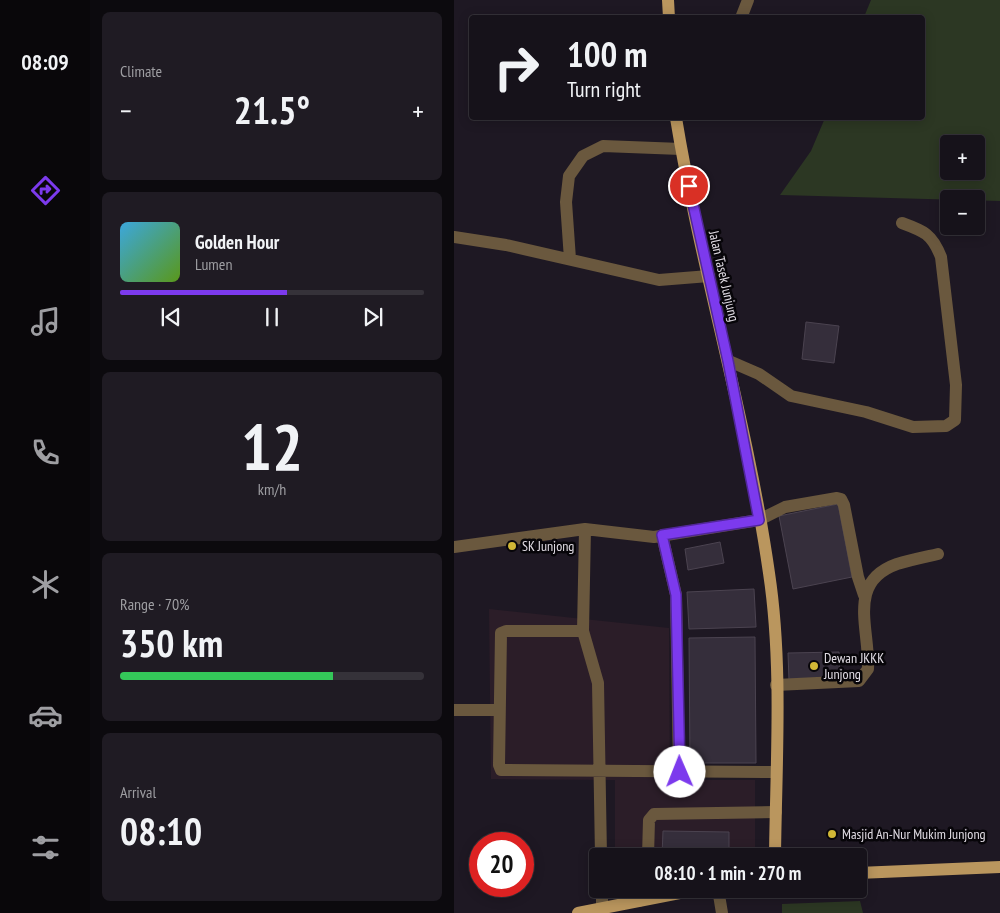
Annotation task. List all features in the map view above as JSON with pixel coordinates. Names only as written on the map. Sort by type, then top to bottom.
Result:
[{"type":"main road","points":[[668,0],[669,15]]},
{"type":"main road","name":"Jalan Tasek Junjung","points":[[676,120],[708,276],[728,361],[769,573],[774,622],[776,685],[775,848]]},
{"type":"main road","points":[[867,873],[1000,867]]},
{"type":"main road","points":[[578,913],[609,909],[633,898]]},
{"type":"street","points":[[742,15],[748,0]]},
{"type":"street","points":[[570,259],[566,202],[569,176],[583,156],[603,146],[681,149]]},
{"type":"street","points":[[728,361],[760,374],[791,396],[866,412],[913,426],[946,426],[954,420],[956,385],[941,257],[934,240],[923,231],[902,223]]},
{"type":"street","points":[[454,237],[570,259],[659,280],[708,276]]},
{"type":"street","points":[[454,547],[585,529],[645,537],[662,535],[759,520],[786,507],[833,498],[841,499],[844,505],[858,578],[864,595],[868,660],[865,676],[859,681],[851,683],[776,685]]},
{"type":"street","points":[[585,529],[583,631],[598,683],[601,848]]},
{"type":"street","points":[[662,535],[676,595],[680,772]]},
{"type":"street","points":[[864,595],[868,585],[883,570],[896,564],[938,554]]},
{"type":"street","points":[[583,631],[506,631],[501,633],[499,710],[499,764],[501,770],[776,772]]},
{"type":"street","points":[[454,710],[499,710]]},
{"type":"street","points":[[648,848],[649,820],[654,814],[776,812]]},
{"type":"street","points":[[720,898],[722,913]]},
{"type":"shaded area","points":[[489,609],[669,628],[670,780],[755,780],[755,848],[615,848],[615,780],[491,779]]},
{"type":"green space","points":[[871,0],[1000,0],[1000,201],[985,201],[985,190],[940,190],[940,199],[780,195],[811,151],[824,120],[925,120],[925,15],[865,15]]},
{"type":"green space","points":[[860,901],[863,913],[782,913],[782,904]]},
{"type":"building","points":[[806,322],[839,326],[834,363],[802,359]]},
{"type":"building","points":[[838,504],[852,577],[793,589],[779,516]]},
{"type":"building","points":[[720,542],[724,563],[688,570],[685,549]]},
{"type":"building","points":[[754,589],[756,627],[689,629],[687,592]]},
{"type":"building","points":[[755,637],[756,763],[690,763],[689,638]]},
{"type":"building","name":"Dewan JKKK Junjong","points":[[839,652],[840,678],[789,680],[788,653]]},
{"type":"building","points":[[663,831],[729,832],[729,848],[662,848]]},
{"type":"place","name":"SK Junjong","points":[[512,546]]},
{"type":"place","name":"Dewan JKKK Junjong","points":[[814,666]]},
{"type":"place","name":"Masjid An-Nur Mukim Junjong","points":[[832,834]]},
{"type":"route","points":[[680,772],[676,595],[662,535],[759,520],[728,361],[689,186]]}]
